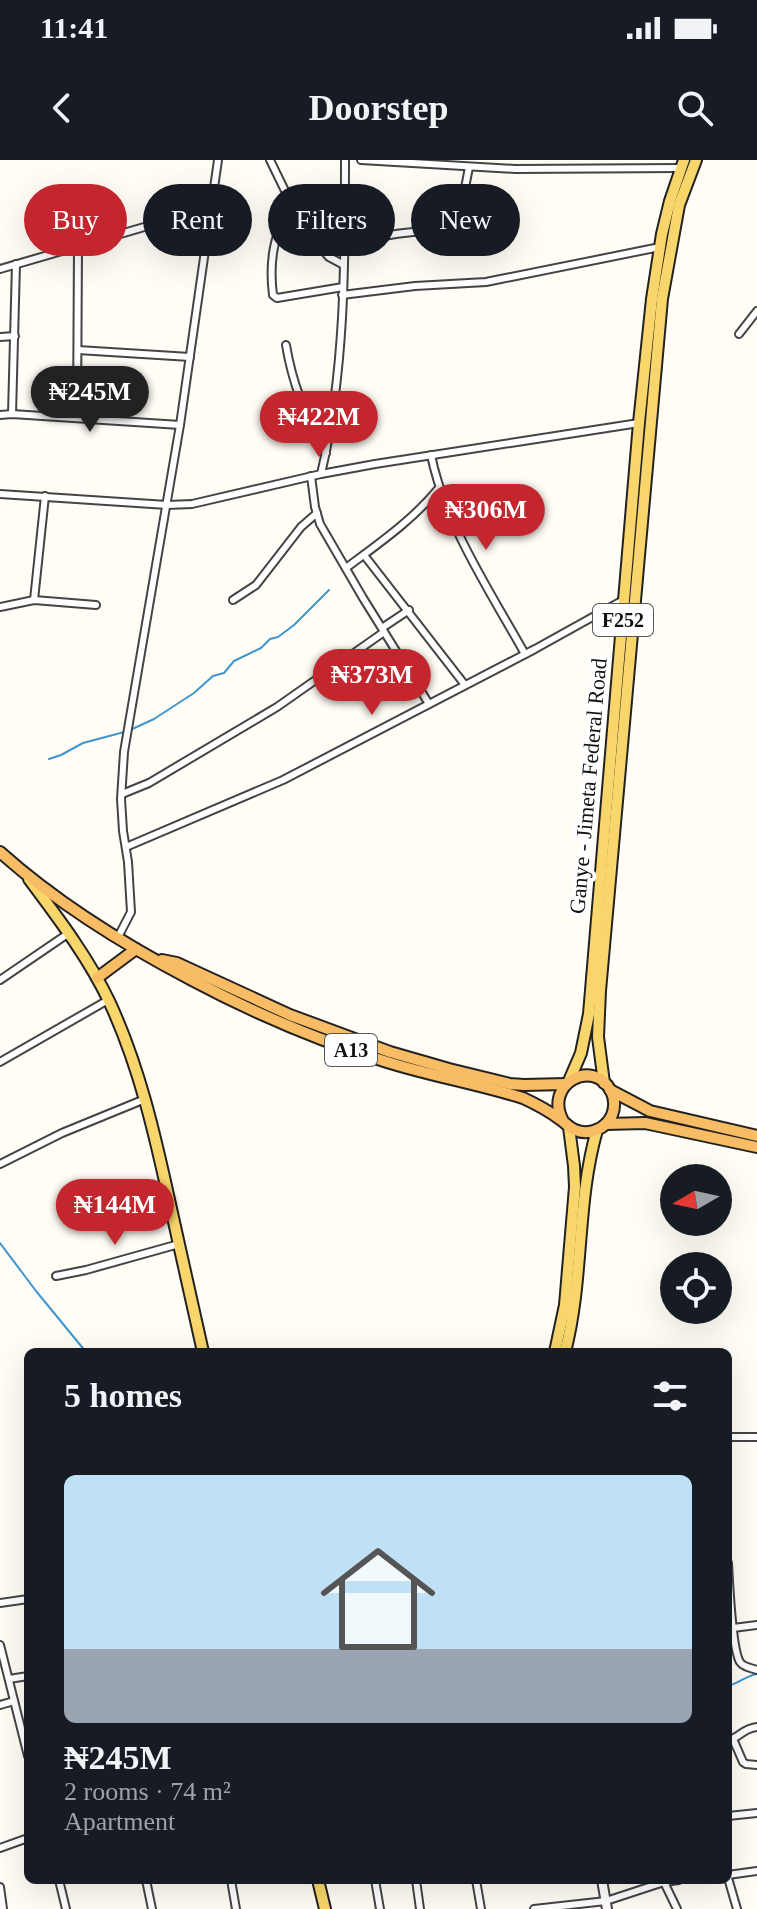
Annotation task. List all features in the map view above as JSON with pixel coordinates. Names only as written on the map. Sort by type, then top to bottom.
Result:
[{"type":"highway","name":"A13","points":[[2,858],[117,939],[223,996],[286,1025],[388,1062],[523,1098],[577,1131],[587,1133],[602,1127],[645,1123],[757,1147]]},
{"type":"highway","points":[[97,978],[136,949]]},
{"type":"highway","name":"A13","points":[[147,956],[177,963],[290,1015],[390,1052],[510,1084],[567,1082],[587,1075],[650,1111],[757,1136]]},
{"type":"highway","points":[[566,1124],[559,1114],[558,1098],[567,1082]]},
{"type":"highway","points":[[602,1127],[614,1108],[614,1098],[607,1086]]},
{"type":"main road","name":"Ganye - Jimeta Federal Road","points":[[607,1086],[598,1037],[598,1015],[662,299],[679,205],[696,160]]},
{"type":"main road","name":"Ganye - Jimeta Federal Road","points":[[567,1082],[581,1053],[589,1014],[652,299],[670,201],[682,164]]},
{"type":"main road","points":[[27,876],[97,978],[131,1057],[145,1099],[202,1348]]},
{"type":"main road","points":[[556,1348],[565,1305],[575,1187],[566,1124]]},
{"type":"main road","points":[[566,1348],[572,1316],[584,1188],[602,1127]]},
{"type":"main road","points":[[319,1884],[325,1909]]},
{"type":"street","points":[[215,184],[218,160]]},
{"type":"street","points":[[270,160],[282,184]]},
{"type":"street","points":[[345,160],[345,184]]},
{"type":"street","points":[[361,160],[469,167],[487,164],[682,164]]},
{"type":"street","points":[[395,235],[463,230],[466,226],[465,188],[469,167]]},
{"type":"street","points":[[271,256],[273,295],[277,298],[486,282],[660,247]]},
{"type":"street","points":[[0,269],[44,256]]},
{"type":"street","points":[[77,418],[78,256]]},
{"type":"street","points":[[117,939],[131,912],[123,831],[124,752],[180,425],[205,256]]},
{"type":"street","points":[[328,256],[344,265]]},
{"type":"street","points":[[321,474],[337,369],[344,256]]},
{"type":"street","points":[[12,414],[16,264]]},
{"type":"street","points":[[739,334],[757,311]]},
{"type":"street","points":[[0,337],[15,336]]},
{"type":"street","points":[[286,345],[290,368],[313,431],[326,453]]},
{"type":"street","points":[[78,350],[190,357]]},
{"type":"street","points":[[0,415],[180,425]]},
{"type":"street","points":[[0,494],[192,504],[321,474],[639,423]]},
{"type":"street","points":[[431,455],[439,488],[469,552],[525,654]]},
{"type":"street","points":[[311,476],[320,524],[429,704]]},
{"type":"street","points":[[346,568],[415,513],[439,488]]},
{"type":"street","points":[[34,600],[45,496]]},
{"type":"street","points":[[233,600],[256,585],[301,527],[317,513]]},
{"type":"street","points":[[364,555],[465,685]]},
{"type":"street","points":[[126,847],[283,780],[625,599]]},
{"type":"street","points":[[0,607],[34,600],[96,605]]},
{"type":"street","points":[[122,794],[149,783],[277,707],[409,610]]},
{"type":"street","points":[[0,980],[69,933]]},
{"type":"street","points":[[0,1062],[108,1000]]},
{"type":"street","points":[[0,1164],[62,1133],[145,1099]]},
{"type":"street","points":[[56,1276],[179,1244]]},
{"type":"street","points":[[732,1437],[757,1437]]},
{"type":"street","points":[[0,1603],[24,1600]]},
{"type":"street","points":[[732,1618],[732,1647],[742,1665],[757,1670]]},
{"type":"street","points":[[733,1628],[757,1625]]},
{"type":"street","points":[[0,1645],[24,1740]]},
{"type":"street","points":[[9,1679],[24,1677]]},
{"type":"street","points":[[0,1705],[14,1701]]},
{"type":"street","points":[[732,1739],[746,1729],[757,1727]]},
{"type":"street","points":[[732,1743],[743,1762],[757,1765]]},
{"type":"street","points":[[732,1816],[757,1813]]},
{"type":"street","points":[[0,1848],[24,1839]]},
{"type":"street","points":[[732,1875],[757,1871]]},
{"type":"street","points":[[60,1884],[66,1909]]},
{"type":"street","points":[[147,1884],[152,1909]]},
{"type":"street","points":[[232,1884],[236,1909]]},
{"type":"street","points":[[376,1884],[380,1909]]},
{"type":"street","points":[[417,1884],[420,1909]]},
{"type":"street","points":[[477,1884],[481,1909]]},
{"type":"street","points":[[603,1884],[606,1905]]},
{"type":"street","points":[[534,1909],[606,1905],[657,1884]]},
{"type":"street","points":[[665,1884],[677,1909]]},
{"type":"street","points":[[730,1884],[737,1909]]},
{"type":"street","points":[[0,1887],[3,1909]]},
{"type":"waterway","points":[[49,759],[83,743],[128,731],[154,719],[194,693],[213,676],[224,673],[234,661],[278,637],[329,590]]},
{"type":"waterway","points":[[0,1243],[83,1348]]},
{"type":"waterway","points":[[732,1684],[757,1674]]}]
